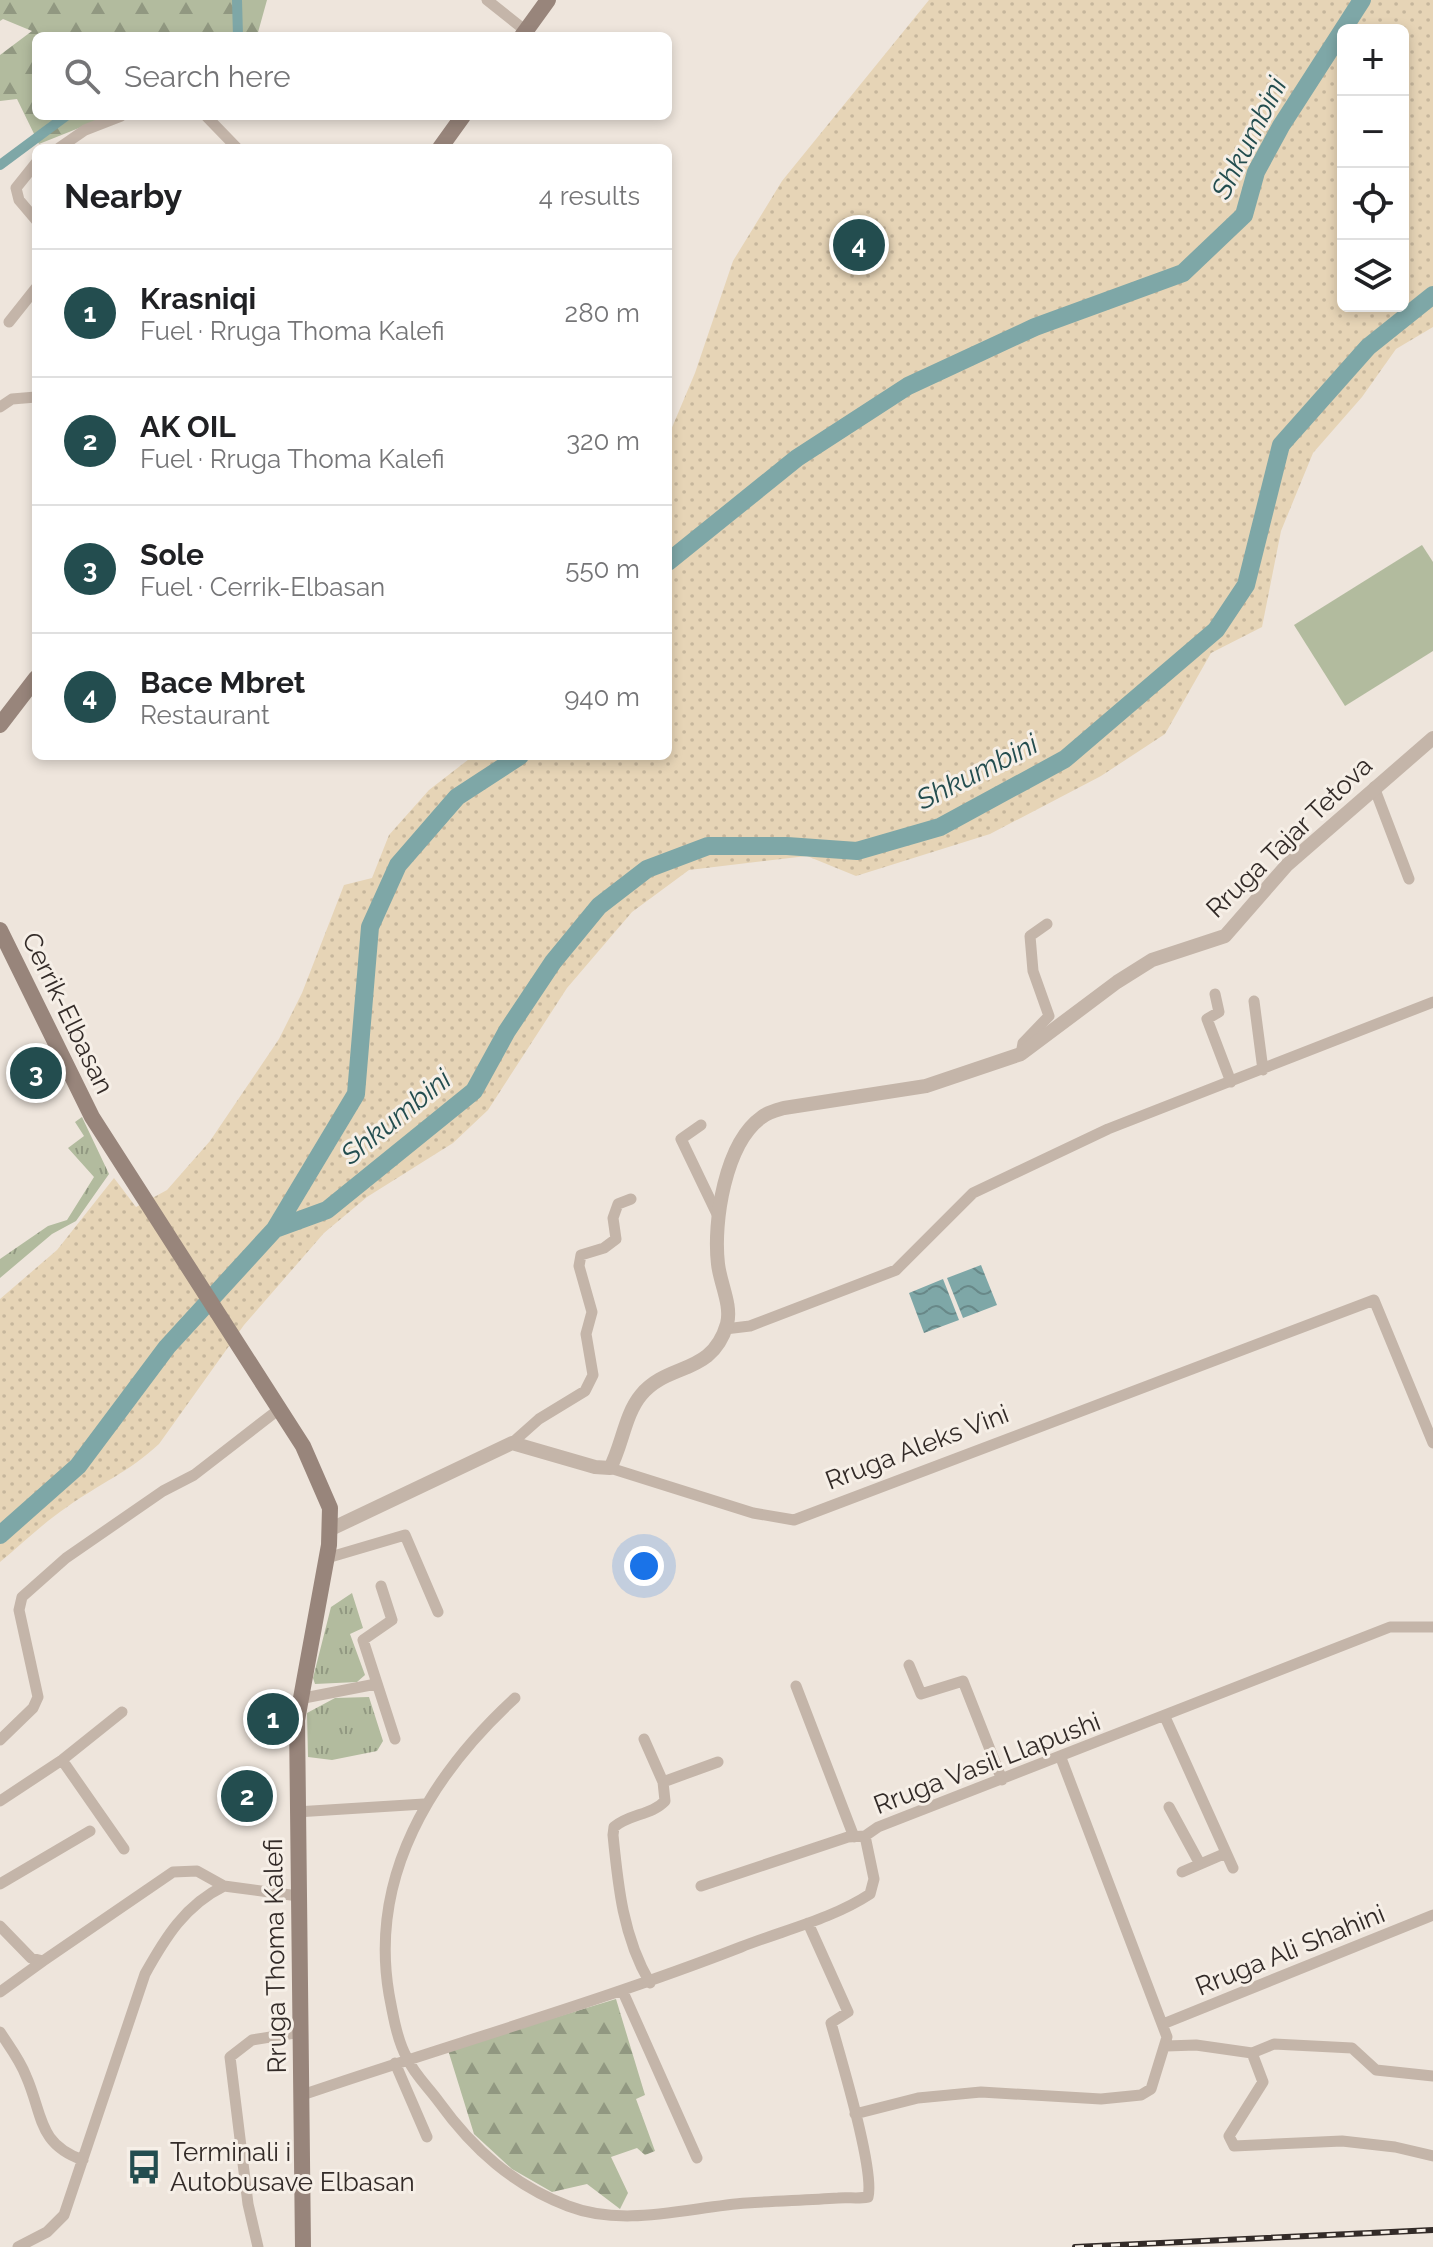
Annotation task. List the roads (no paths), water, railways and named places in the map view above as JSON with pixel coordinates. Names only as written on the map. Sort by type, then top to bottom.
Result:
[{"type":"main road","points":[[525,32],[548,0]]},
{"type":"main road","points":[[443,144],[460,120]]},
{"type":"main road","points":[[0,725],[32,683]]},
{"type":"main road","name":"Cerrik-Elbasan","points":[[1,934],[92,1117],[268,1396]]},
{"type":"main road","name":"Rruga Thoma Kalefi","points":[[268,1396],[319,1475],[330,1508],[331,1529],[299,1699],[296,1812],[303,2247]]},
{"type":"street","points":[[487,0],[523,32]]},
{"type":"street","points":[[65,144],[85,130],[111,120]]},
{"type":"street","points":[[210,120],[233,144]]},
{"type":"street","points":[[32,167],[20,180],[16,192],[32,215]]},
{"type":"street","points":[[9,322],[32,293]]},
{"type":"street","points":[[0,407],[12,399],[32,397]]},
{"type":"street","name":"Rruga Tajar Tetova","points":[[725,1329],[729,1310],[718,1262],[717,1214],[735,1155],[746,1131],[763,1115],[784,1108],[926,1086],[1021,1054],[1117,982],[1152,960],[1225,936],[1287,865],[1433,738]]},
{"type":"street","points":[[1374,787],[1409,879]]},
{"type":"street","points":[[1021,1054],[1023,1043],[1049,1016],[1033,971],[1030,936],[1047,924]]},
{"type":"street","points":[[1215,994],[1219,1012],[1207,1019],[1231,1082]]},
{"type":"street","points":[[1254,1001],[1263,1070]]},
{"type":"street","points":[[610,1468],[642,1393],[709,1357],[725,1329],[750,1326],[896,1270],[980,1188],[1073,1149],[1108,1129],[1433,1002]]},
{"type":"street","points":[[701,1125],[681,1139],[717,1214]]},
{"type":"street","points":[[331,1529],[512,1443],[539,1419],[585,1391],[593,1375],[586,1334],[592,1312],[579,1266],[581,1255],[604,1248],[616,1239],[613,1218],[618,1204],[631,1199]]},
{"type":"street","name":"Rruga Aleks Vini","points":[[512,1443],[526,1444],[595,1467],[610,1468],[753,1513],[794,1520],[1364,1300],[1374,1300],[1433,1443]]},
{"type":"street","points":[[0,1740],[33,1708],[38,1697],[19,1610],[22,1597],[66,1558],[163,1491],[194,1475],[278,1410]]},
{"type":"street","points":[[327,1558],[405,1535],[438,1612]]},
{"type":"street","points":[[381,1586],[392,1620],[363,1640],[395,1739]]},
{"type":"street","name":"Rruga Vasil Llapushi","points":[[302,2095],[650,1983],[808,1923],[870,1894],[874,1879],[859,1836],[878,1827],[1390,1627],[1433,1627]]},
{"type":"street","points":[[909,1665],[921,1694],[963,1681],[1002,1780]]},
{"type":"street","points":[[299,1699],[376,1684]]},
{"type":"street","points":[[701,1886],[859,1836],[796,1686]]},
{"type":"street","points":[[427,2137],[401,2061],[385,1969],[386,1926],[399,1861],[424,1804],[461,1751],[515,1698]]},
{"type":"street","points":[[0,1801],[62,1760],[122,1712]]},
{"type":"street","points":[[1165,1717],[1233,1868]]},
{"type":"street","points":[[644,1739],[663,1782],[665,1801],[660,1807],[620,1822],[614,1827],[613,1835],[618,1893],[628,1930],[650,1983]]},
{"type":"street","points":[[855,2114],[918,2098],[981,2092],[1101,2099],[1141,2095],[1151,2089],[1166,2046],[1163,2024],[1061,1758]]},
{"type":"street","points":[[62,1760],[124,1849]]},
{"type":"street","points":[[663,1782],[718,1762]]},
{"type":"street","points":[[296,1812],[424,1804]]},
{"type":"street","points":[[1169,1807],[1200,1864]]},
{"type":"street","points":[[0,1884],[90,1831]]},
{"type":"street","points":[[1182,1872],[1226,1853]]},
{"type":"street","points":[[0,1992],[173,1872],[197,1871],[224,1886],[298,1896]]},
{"type":"street","points":[[18,2247],[47,2232],[64,2215],[145,1974],[165,1939],[187,1912],[224,1886]]},
{"type":"street","name":"Rruga Ali Shahini","points":[[1163,2024],[1433,1915]]},
{"type":"street","points":[[401,2061],[464,2137],[494,2165],[529,2188],[570,2207],[611,2216],[745,2203],[868,2197],[866,2166],[855,2114],[831,2023],[848,2012],[808,1923]]},
{"type":"street","points":[[0,1926],[31,1958],[43,1961]]},
{"type":"street","points":[[623,1992],[697,2158]]},
{"type":"street","points":[[0,2032],[28,2079],[44,2130],[64,2153],[83,2160]]},
{"type":"street","points":[[258,2247],[248,2204],[230,2057],[252,2040],[301,2032]]},
{"type":"street","points":[[1166,2046],[1216,2047],[1252,2053],[1274,2044],[1352,2048],[1376,2070],[1433,2076]]},
{"type":"street","points":[[1252,2053],[1263,2082],[1229,2136],[1234,2146],[1342,2141],[1395,2147],[1433,2156]]},
{"type":"water","points":[[981,1265],[997,1305],[963,1318],[947,1278]]},
{"type":"water","points":[[943,1279],[959,1320],[924,1333],[909,1293]]},
{"type":"waterway","points":[[237,0],[238,32]]},
{"type":"waterway","name":"Shkumbini","points":[[672,559],[797,458],[908,386],[1035,327],[1183,273],[1244,215],[1256,172],[1281,126],[1362,0]]},
{"type":"waterway","points":[[0,165],[61,120]]},
{"type":"waterway","name":"Shkumbini","points":[[275,1229],[327,1210],[474,1091],[507,1031],[553,962],[599,906],[647,869],[708,846],[787,846],[857,851],[940,827],[1065,759],[1216,630],[1246,585],[1281,445],[1368,347],[1433,295]]},
{"type":"waterway","name":"Shkumbini","points":[[0,1535],[78,1466],[167,1347],[275,1229],[356,1094],[370,927],[398,865],[457,797],[514,760]]},
{"type":"railway","points":[[1075,2247],[1433,2230]]},
{"type":"place","name":"Bace Mbret","points":[[859,245]]},
{"type":"place","name":"Sole","points":[[36,1073]]},
{"type":"place","name":"Krasniqi","points":[[273,1719]]},
{"type":"place","name":"AK OIL","points":[[247,1796]]},
{"type":"place","name":"Terminali i Autobusave Elbasan","points":[[144,2167]]}]
